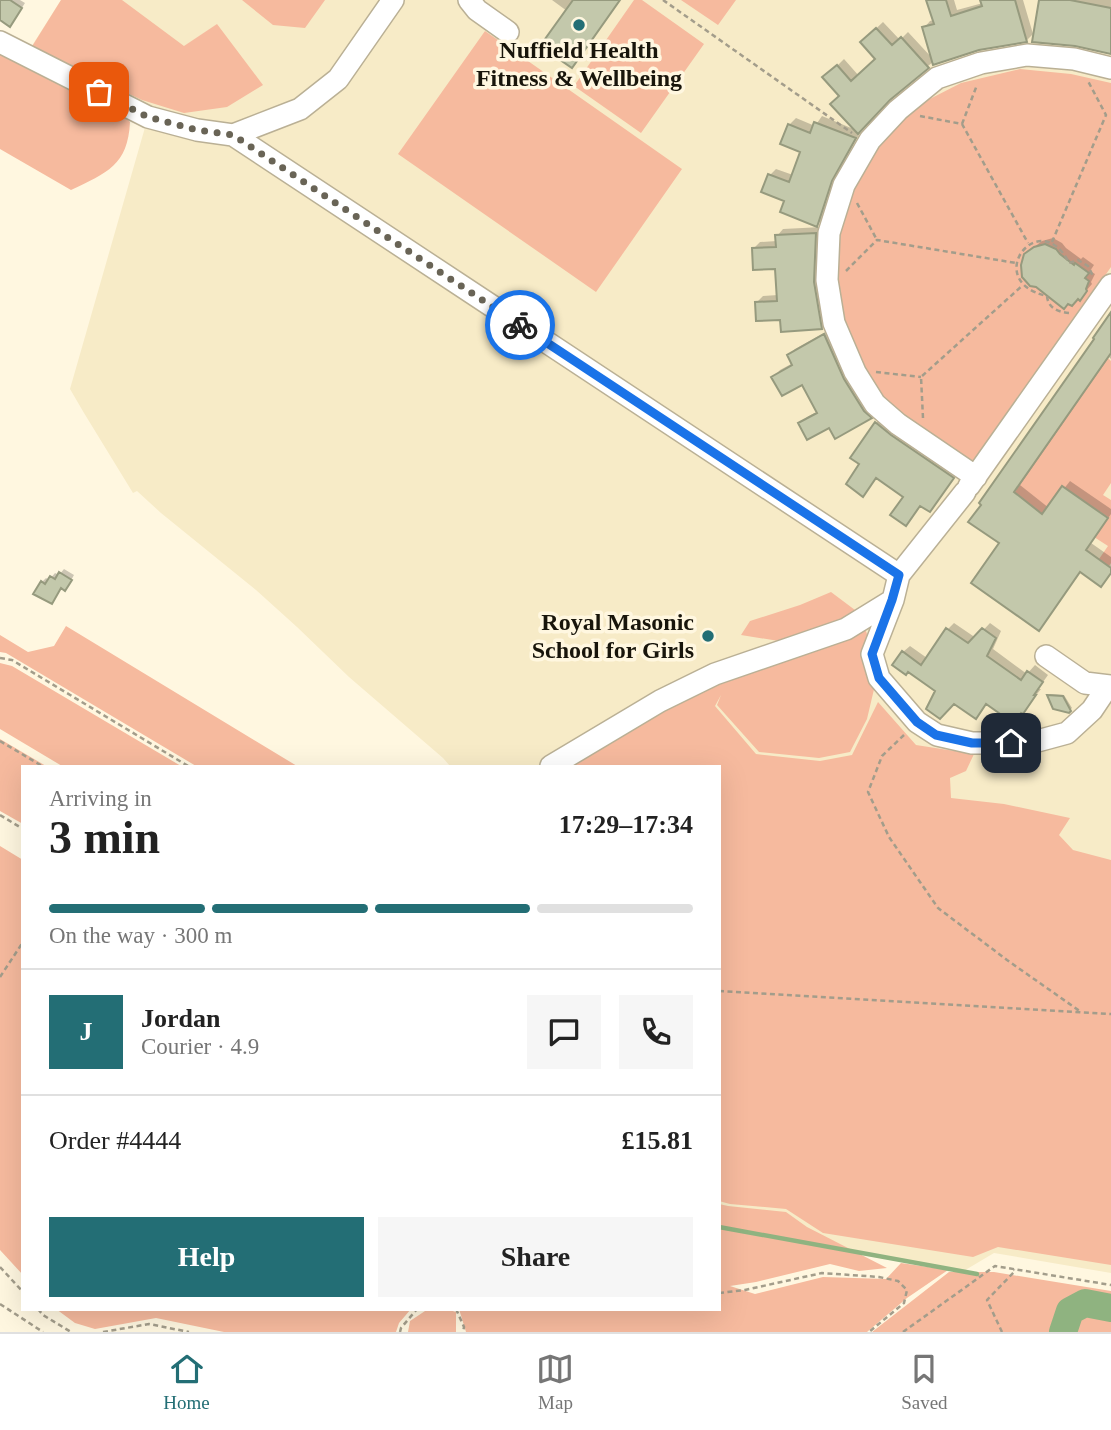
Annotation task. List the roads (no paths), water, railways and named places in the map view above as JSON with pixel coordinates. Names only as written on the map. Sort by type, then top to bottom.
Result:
[{"type":"lane","points":[[233,135],[300,109],[338,79],[393,0]]},
{"type":"lane","points":[[470,0],[477,10],[508,33]]},
{"type":"lane","points":[[0,42],[148,117],[197,130],[233,135],[899,575]]},
{"type":"lane","points":[[970,485],[925,442],[874,404],[854,369],[834,323],[827,280],[829,233],[846,182],[870,140],[896,112],[937,78],[986,62],[1027,55],[1077,60],[1111,68]]},
{"type":"lane","points":[[1102,282],[970,485],[899,575],[872,654],[879,678],[917,722],[936,735],[972,743],[1030,743],[1067,733],[1092,710],[1110,686]]},
{"type":"lane","points":[[553,765],[660,701],[715,674],[846,629],[892,600]]},
{"type":"lane","points":[[1046,656],[1085,684],[1110,686]]},
{"type":"waterway","points":[[721,1227],[977,1274]]},
{"type":"waterway","points":[[1063,1332],[1070,1311],[1085,1303],[1111,1308]]},
{"type":"place","name":"Nuffield Health Fitness & Wellbeing","points":[[579,25]]},
{"type":"place","name":"Royal Masonic School for Girls","points":[[708,636]]}]
